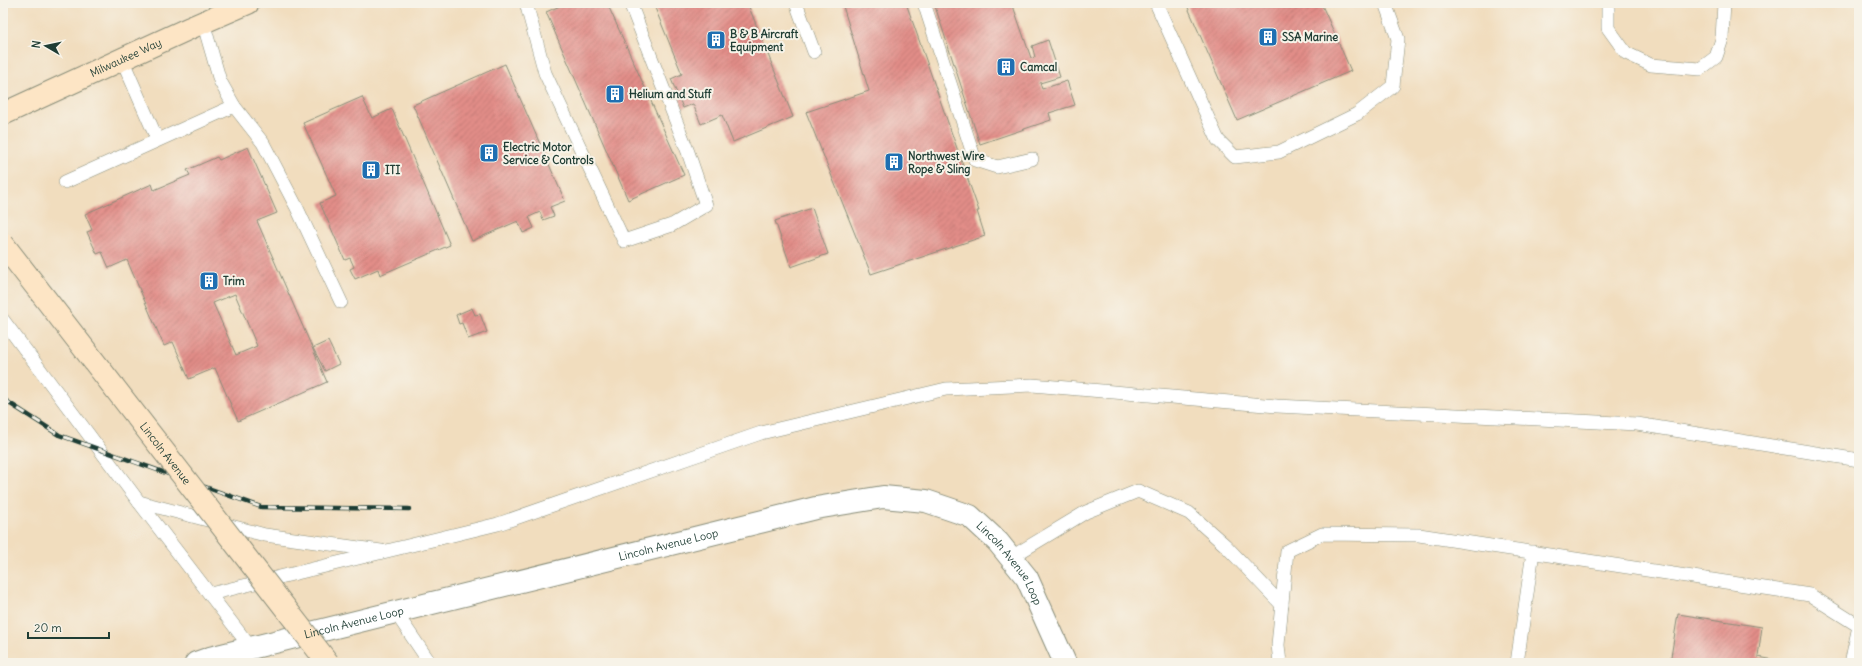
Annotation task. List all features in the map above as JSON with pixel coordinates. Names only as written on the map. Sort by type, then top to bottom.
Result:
[{"type":"street","name":"Milwaukee Way","points":[[3,114],[203,22],[248,3]]},
{"type":"street","name":"Lincoln Avenue","points":[[3,244],[328,663]]},
{"type":"street","name":"Lincoln Avenue Loop","points":[[196,663],[229,659],[251,648],[816,508],[882,497],[926,501],[970,516],[998,542],[1027,578],[1065,663]]},
{"type":"lane","points":[[526,3],[545,73],[624,241],[672,225],[706,205],[688,152],[630,3]]},
{"type":"lane","points":[[796,3],[814,52]]},
{"type":"lane","points":[[924,3],[976,160],[997,167],[1032,159]]},
{"type":"lane","points":[[1156,3],[1218,140],[1235,157],[1279,152],[1356,114],[1393,86],[1398,39],[1385,3]]},
{"type":"lane","points":[[1608,3],[1608,28],[1626,53],[1651,65],[1700,69],[1716,57],[1722,39],[1724,3]]},
{"type":"lane","points":[[203,22],[220,81],[234,106],[263,143],[297,208],[341,302]]},
{"type":"lane","points":[[122,59],[157,139]]},
{"type":"lane","points":[[65,182],[157,139],[234,106]]},
{"type":"lane","points":[[3,320],[139,502],[251,648]]},
{"type":"lane","points":[[210,594],[389,552],[498,524],[761,433],[946,389],[1032,385],[1277,406],[1637,424],[1859,460]]},
{"type":"lane","points":[[1010,558],[1086,512],[1138,490],[1189,513],[1225,546],[1282,605]]},
{"type":"lane","points":[[139,502],[265,535],[389,552]]},
{"type":"lane","points":[[1280,663],[1278,645],[1286,551],[1322,534],[1419,535],[1810,594],[1859,626],[1851,663]]},
{"type":"lane","points":[[1517,663],[1533,552]]},
{"type":"lane","points":[[396,613],[430,663]]},
{"type":"building","name":"Helium and Stuff","points":[[567,3],[607,3],[684,175],[628,200],[546,12]]},
{"type":"building","name":"B & B Aircraft Equipment","points":[[653,3],[758,3],[749,7],[793,117],[733,142],[722,115],[701,124],[693,104],[683,108],[671,79],[682,74]]},
{"type":"building","name":"Northwest Wire Rope & Sling","points":[[842,3],[906,3],[979,211],[977,211],[985,236],[871,274],[806,112],[869,91]]},
{"type":"building","name":"Camcal","points":[[934,3],[1012,3],[1031,58],[1035,57],[1032,46],[1048,40],[1060,77],[1040,83],[1042,89],[1067,81],[1075,105],[1049,113],[1051,120],[980,144]]},
{"type":"building","name":"SSA Marine","points":[[1186,3],[1321,3],[1351,71],[1237,120]]},
{"type":"building","name":"Electric Motor Service & Controls","points":[[505,64],[565,201],[550,207],[554,216],[543,220],[540,212],[529,217],[534,228],[523,233],[518,221],[472,241],[413,105]]},
{"type":"building","name":"ITI","points":[[362,97],[372,118],[392,109],[450,245],[380,275],[378,269],[355,279],[350,269],[354,267],[350,258],[345,260],[320,203],[336,196],[303,123]]},
{"type":"building","name":"Trim","points":[[248,147],[277,213],[257,221],[327,382],[238,421],[215,368],[189,379],[173,342],[164,346],[127,260],[109,268],[102,252],[97,254],[87,232],[92,230],[85,214],[152,184],[154,190],[190,175],[187,170],[217,157],[219,160]],"holes":[[[235,294],[257,346],[236,355],[213,303]]]},
{"type":"building","points":[[812,208],[828,254],[791,267],[775,221]]},
{"type":"building","points":[[472,308],[475,315],[480,314],[487,332],[468,339],[462,323],[459,324],[456,315]]},
{"type":"building","points":[[328,341],[339,364],[325,371],[313,348]]},
{"type":"building","points":[[1678,614],[1762,627],[1758,657],[1791,663],[1670,663]]},
{"type":"railway","points":[[3,399],[59,435],[261,507],[409,509]]},
{"type":"place","name":"SSA Marine","points":[[1268,37]]},
{"type":"place","name":"B & B Aircraft Equipment","points":[[716,40]]},
{"type":"place","name":"Camcal","points":[[1006,67]]},
{"type":"place","name":"Helium and Stuff","points":[[615,94]]},
{"type":"place","name":"Electric Motor Service & Controls","points":[[489,153]]},
{"type":"place","name":"Northwest Wire Rope & Sling","points":[[894,162]]},
{"type":"place","name":"ITI","points":[[371,170]]},
{"type":"place","name":"Trim","points":[[209,281]]}]
